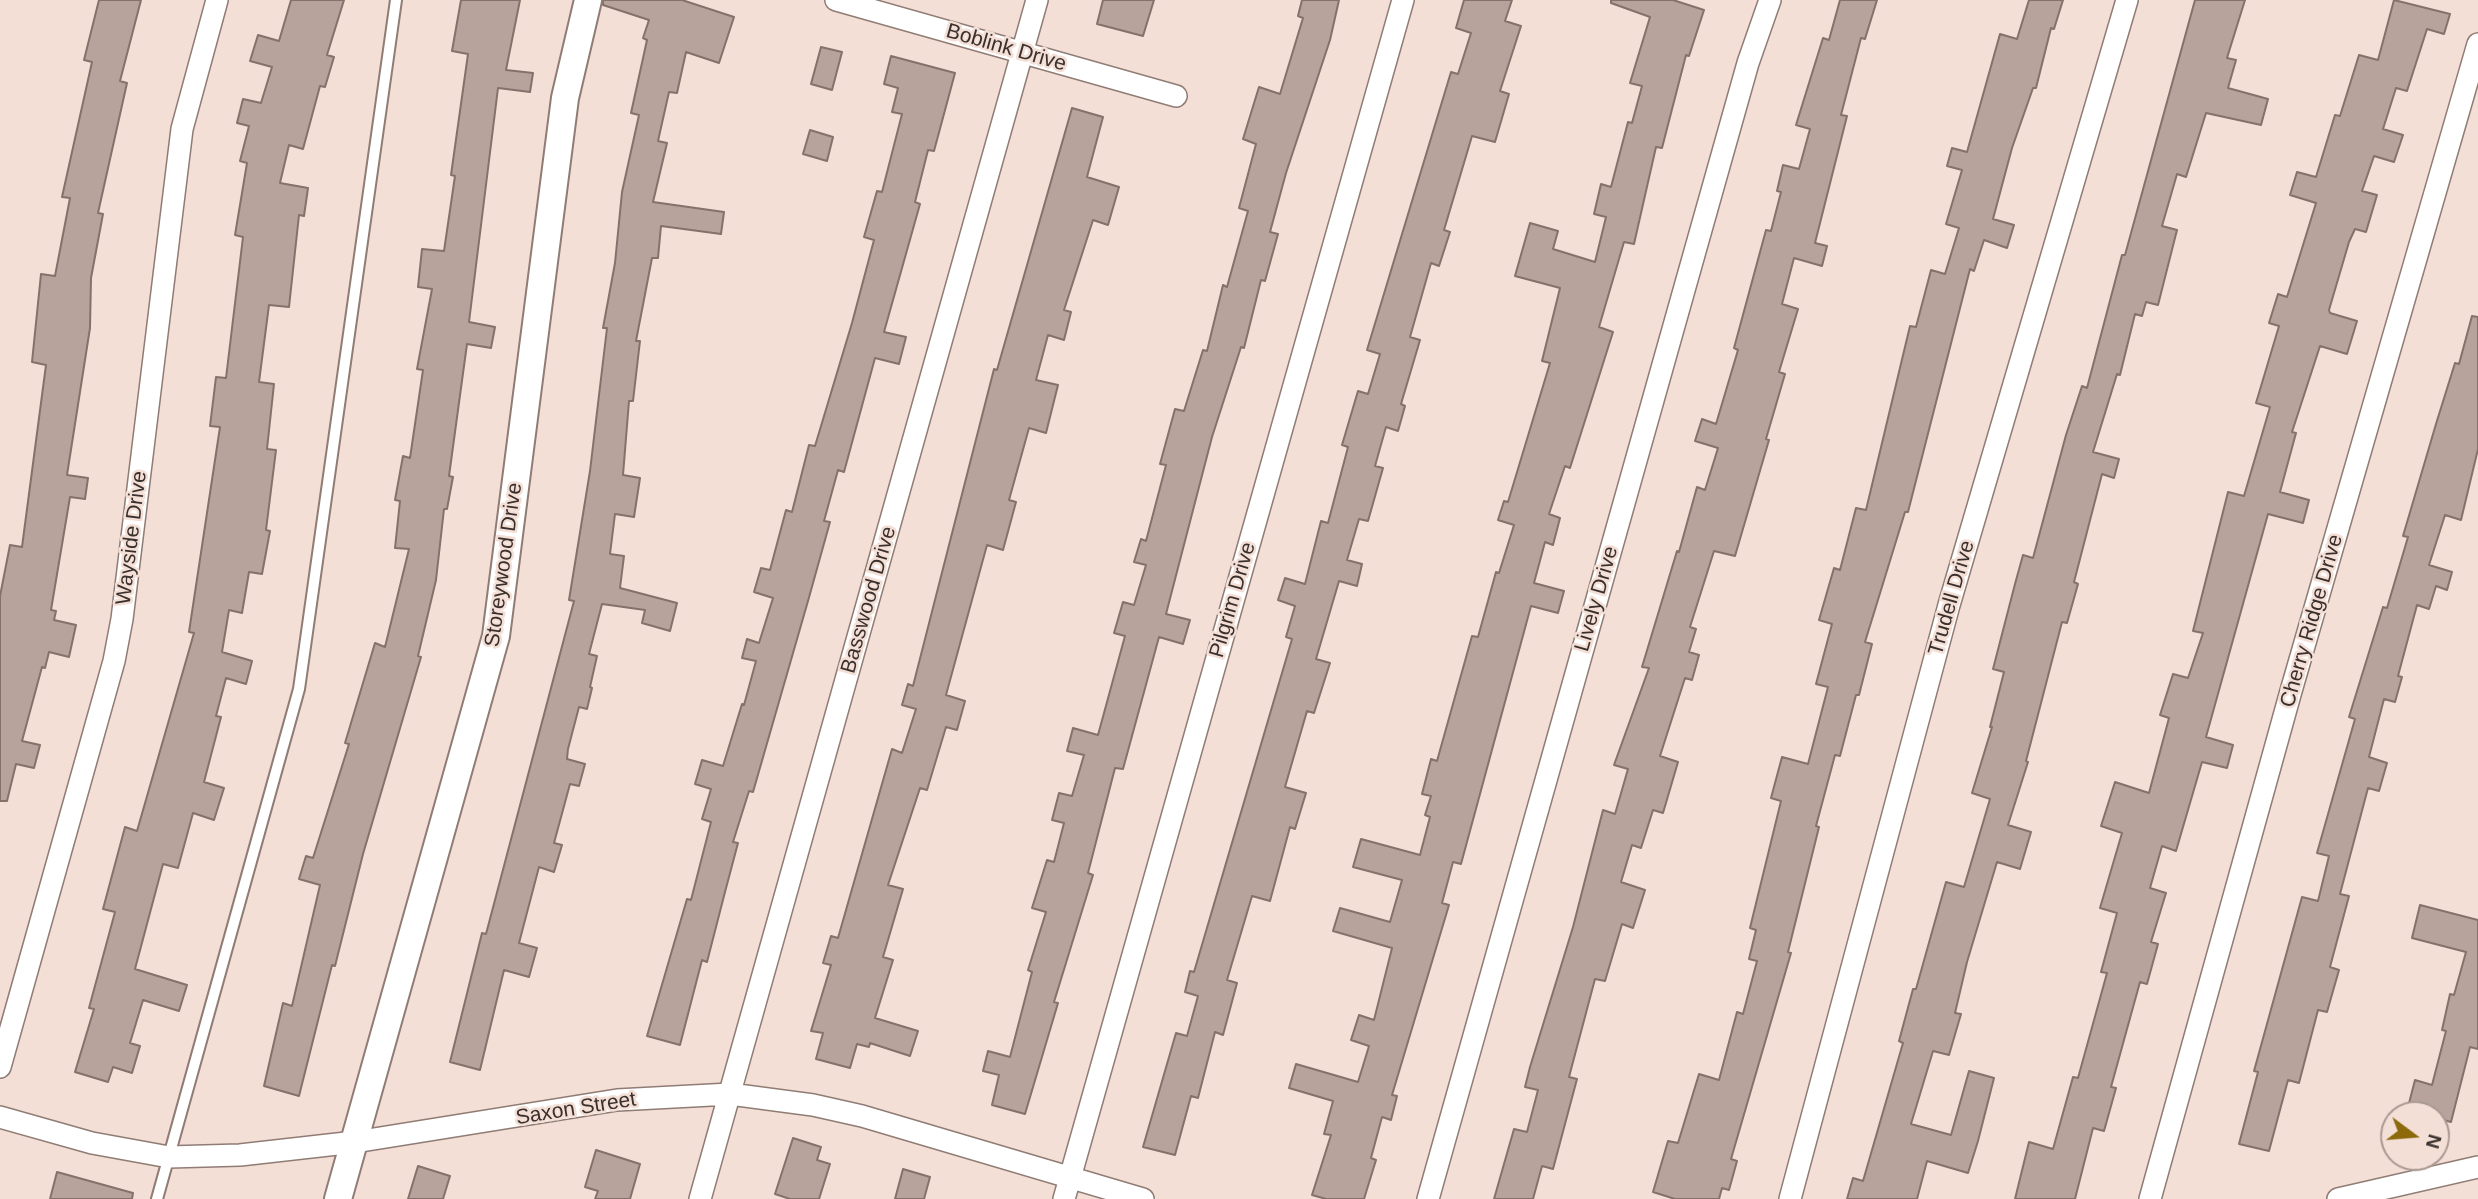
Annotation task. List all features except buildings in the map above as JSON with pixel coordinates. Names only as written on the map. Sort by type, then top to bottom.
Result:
[{"type":"street","name":"Wayside Drive","points":[[0,1067],[118,640],[182,129],[217,0]]},
{"type":"street","name":"Storeywood Drive","points":[[338,1199],[496,636],[565,98],[588,0]]},
{"type":"street","name":"Boblink Drive","points":[[836,0],[1176,96]]},
{"type":"street","name":"Basswood Drive","points":[[700,1199],[1037,0]]},
{"type":"street","name":"Pilgrim Drive","points":[[1064,1199],[1402,0]]},
{"type":"street","name":"Lively Drive","points":[[1427,1199],[1748,63],[1770,0]]},
{"type":"street","name":"Trudell Drive","points":[[1790,1199],[1949,605],[2127,0]]},
{"type":"street","name":"Cherry Ridge Drive","points":[[2150,1199],[2291,691],[2478,44]]},
{"type":"street","name":"Saxon Street","points":[[1,1119],[92,1143],[169,1157],[240,1155],[355,1142],[617,1100],[730,1094],[813,1105],[862,1116],[1143,1199]]},
{"type":"street","points":[[2339,1199],[2478,1167]]},
{"type":"lane","points":[[157,1199],[299,689],[396,0]]}]
